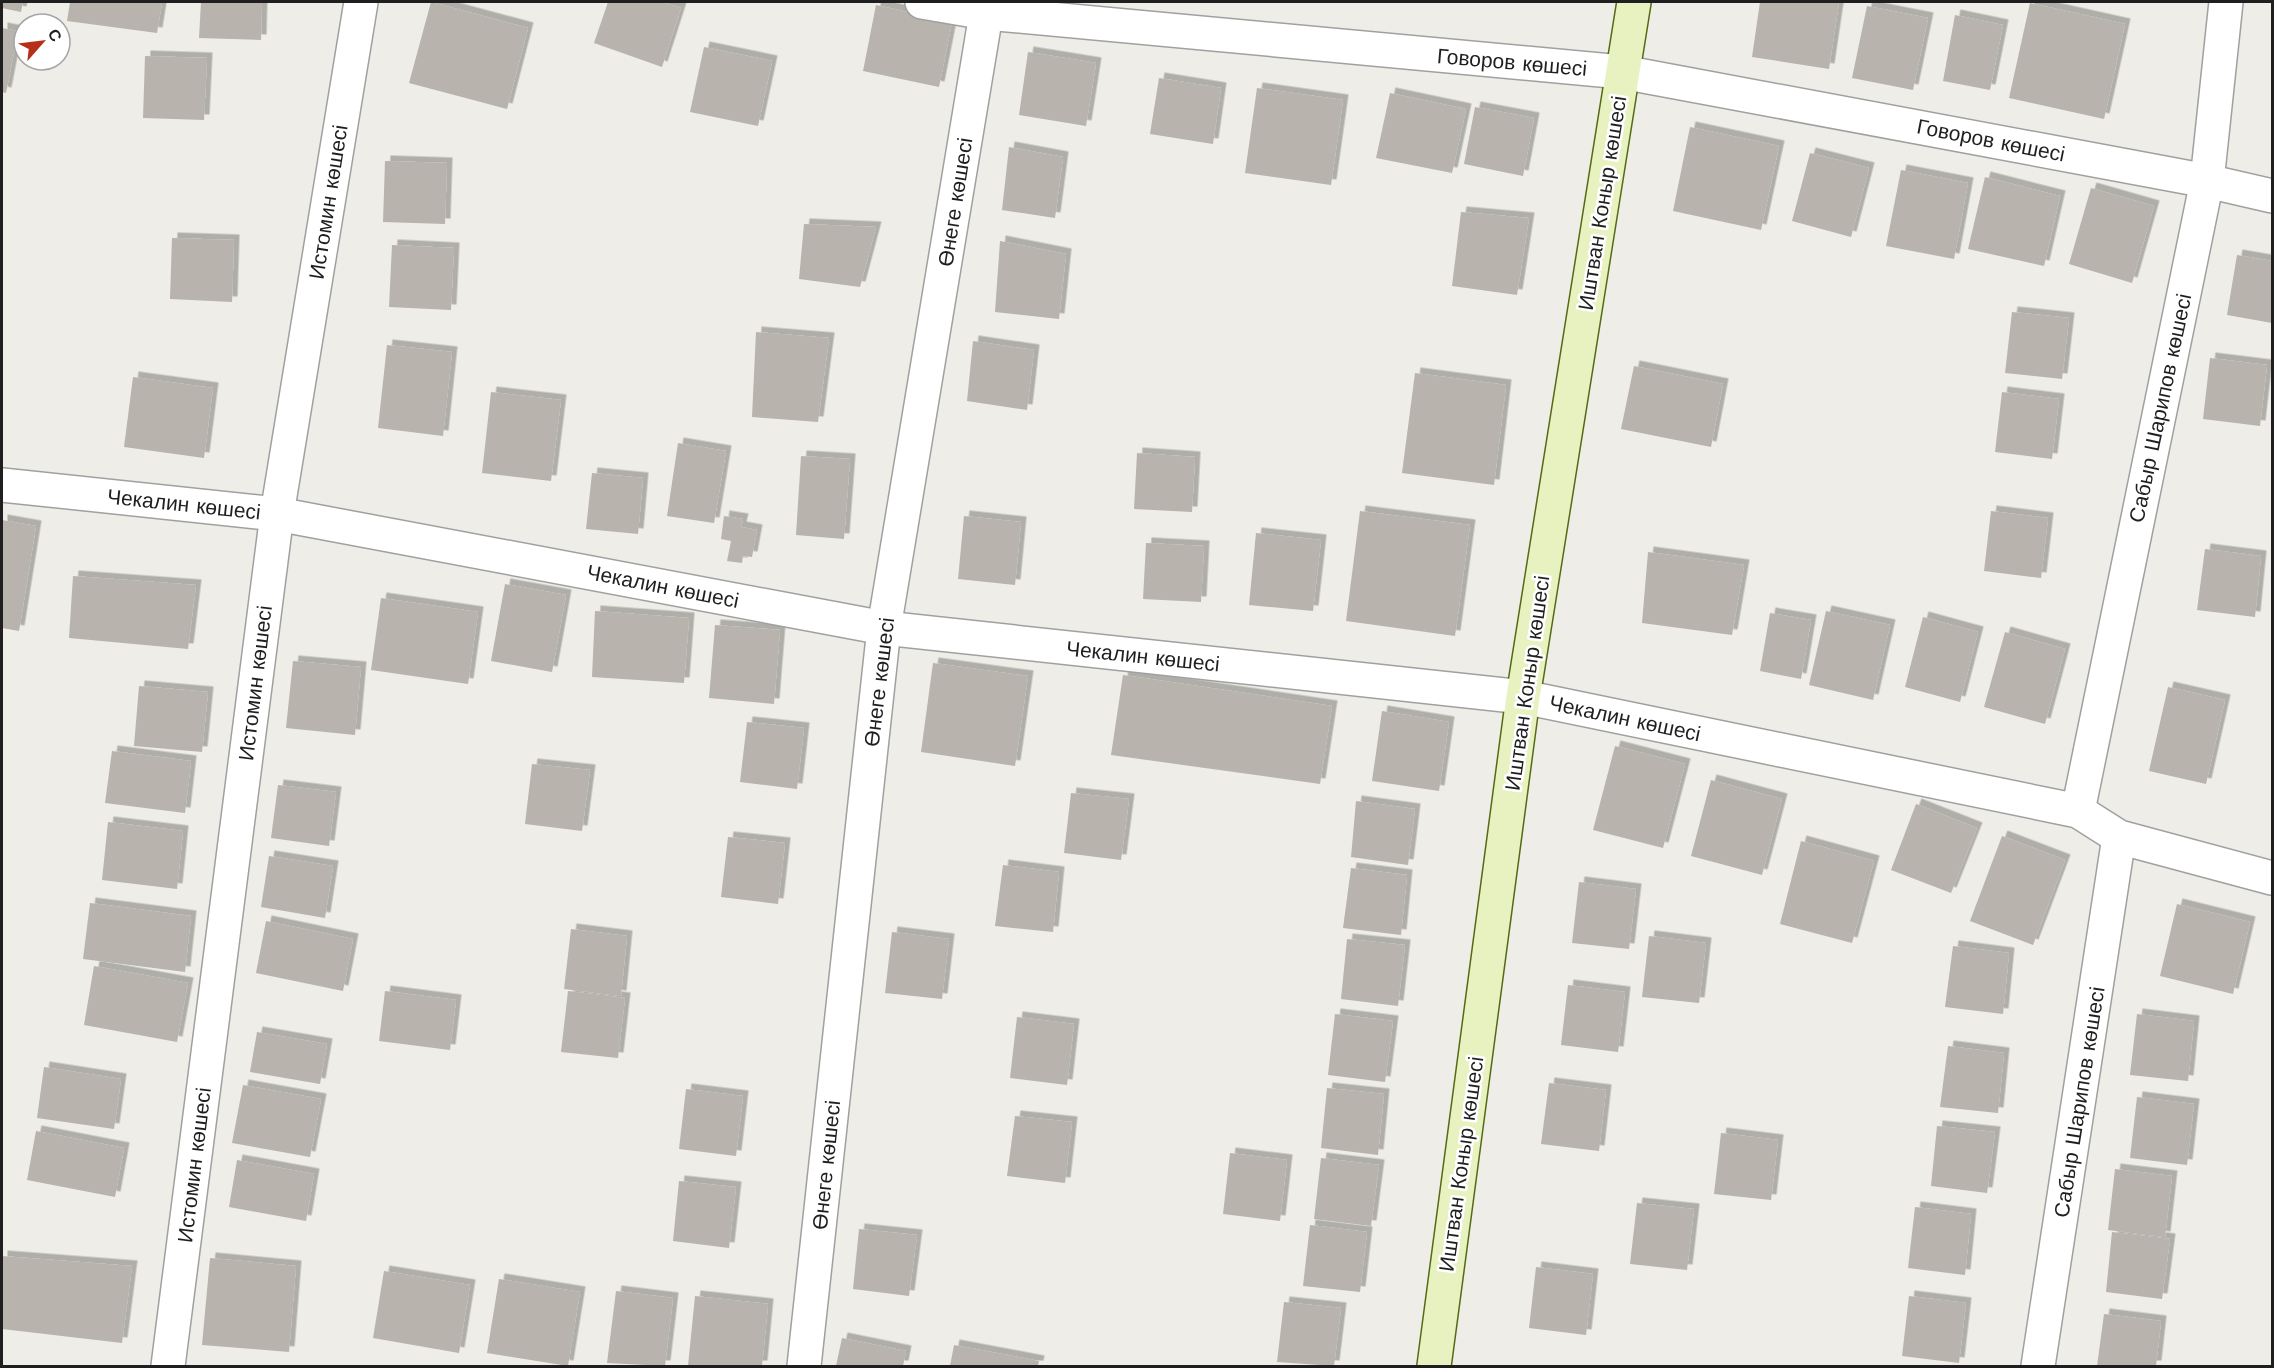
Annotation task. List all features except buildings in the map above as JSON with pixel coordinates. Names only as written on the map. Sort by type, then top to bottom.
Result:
[{"type":"street","name":"Истомин көшесі","points":[[168,1366],[277,514],[361,2]]},
{"type":"street","name":"Говоров көшесі","points":[[922,2],[1622,72],[2207,181],[2272,196]]},
{"type":"street","name":"Иштван Коныр көшесі","points":[[1434,1366],[1523,697],[1634,2]]},
{"type":"street","name":"Сабыр Шарипов көшесі","points":[[2078,811],[2207,181],[2226,2]]},
{"type":"street","name":"Өнеге көшесі","points":[[804,1366],[884,628],[987,8]]},
{"type":"street","name":"Чекалин көшесі","points":[[2,485],[277,514],[884,628],[1523,697],[2078,811],[2120,837],[2272,878]]},
{"type":"street","name":"Сабыр Шарипов көшесі","points":[[2038,1366],[2120,837]]}]
